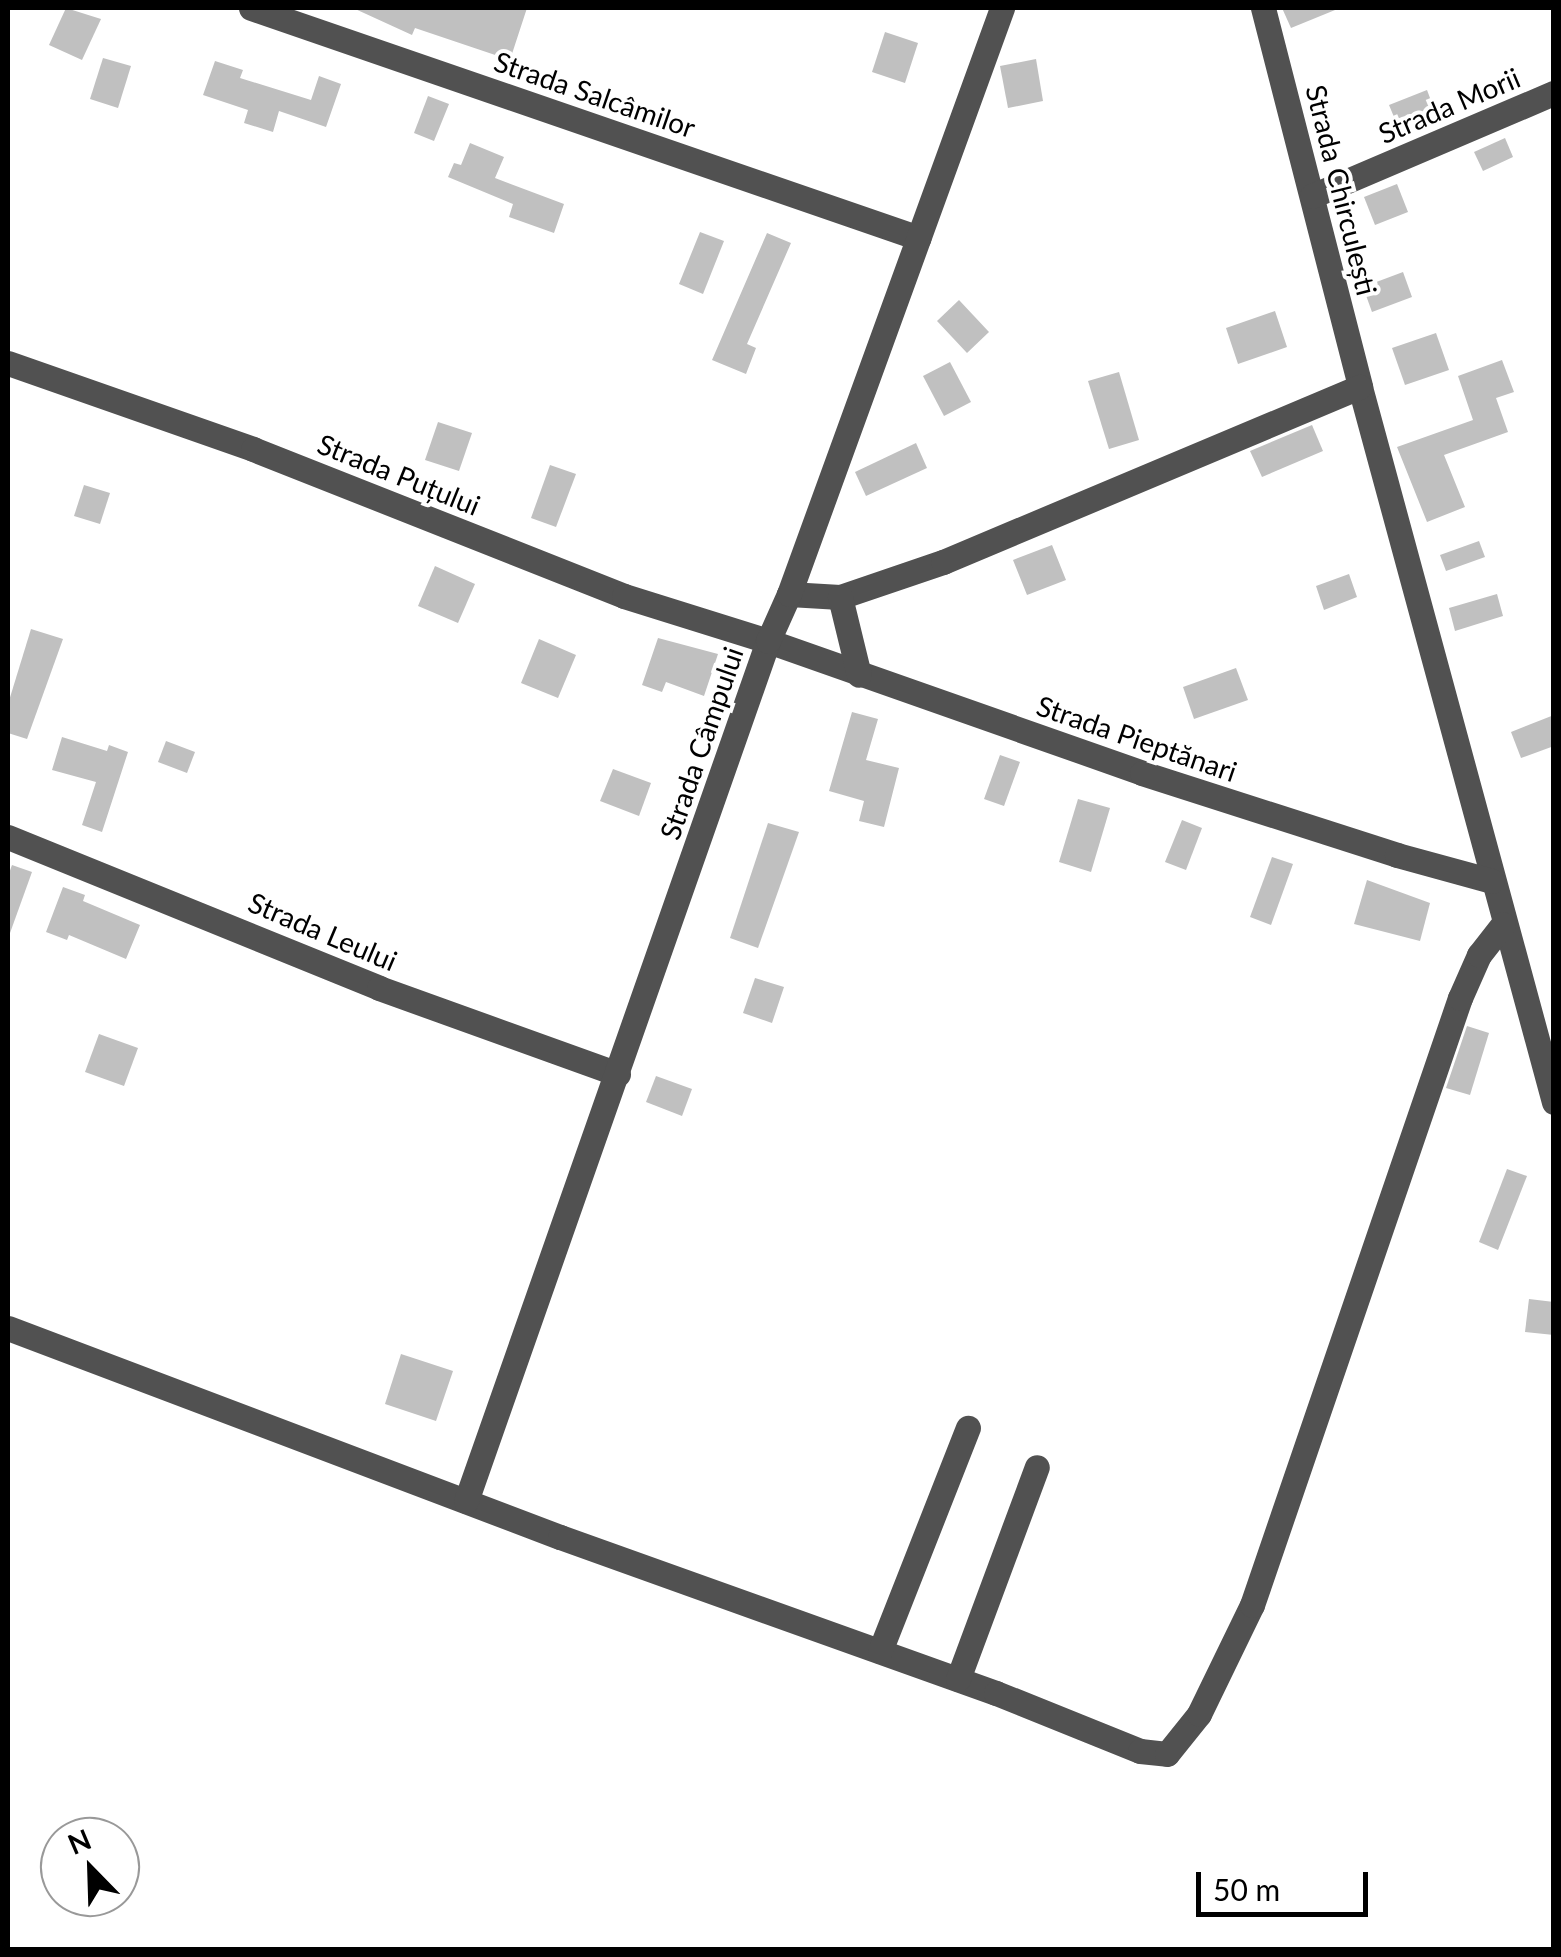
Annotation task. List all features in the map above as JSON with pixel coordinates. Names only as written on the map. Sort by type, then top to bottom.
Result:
[{"type":"street","name":"Strada Salcâmilor","points":[[250,8],[919,238]]},
{"type":"street","name":"Strada Câmpului","points":[[466,1501],[768,641],[790,594],[1002,8]]},
{"type":"street","name":"Strada Chirculești","points":[[1263,8],[1492,881]]},
{"type":"street","name":"Strada Morii","points":[[1312,196],[1554,93]]},
{"type":"street","name":"Strada Puțului","points":[[8,363],[253,449],[624,596],[768,641]]},
{"type":"street","points":[[790,594],[840,597],[944,562],[1360,387]]},
{"type":"street","points":[[840,597],[859,675]]},
{"type":"street","name":"Strada Pieptănari","points":[[768,641],[1178,784],[1397,855],[1492,881]]},
{"type":"street","name":"Strada Leului","points":[[8,837],[380,988],[618,1074]]},
{"type":"street","points":[[1492,881],[1554,1102]]},
{"type":"street","points":[[8,1328],[466,1501],[1158,1754],[1174,1747],[1199,1714],[1252,1605],[1460,998],[1479,955],[1504,924]]},
{"type":"street","points":[[880,1651],[968,1428]]},
{"type":"street","points":[[958,1680],[1037,1466]]},
{"type":"building","points":[[66,8],[101,19],[82,60],[49,45]]},
{"type":"building","points":[[353,8],[527,8],[510,60],[415,28],[412,35]]},
{"type":"building","points":[[1282,8],[1340,8],[1291,28]]},
{"type":"building","points":[[885,32],[918,43],[905,83],[872,72]]},
{"type":"building","points":[[103,58],[131,66],[118,108],[90,99]]},
{"type":"building","points":[[1036,59],[1043,101],[1008,108],[1000,66]]},
{"type":"building","points":[[215,61],[243,70],[240,78],[311,100],[319,76],[341,84],[326,127],[279,111],[273,132],[244,123],[248,110],[203,95]]},
{"type":"building","points":[[1427,90],[1436,114],[1399,129],[1389,105]]},
{"type":"building","points":[[428,96],[449,104],[434,141],[414,133]]},
{"type":"building","points":[[1505,138],[1513,157],[1483,171],[1474,152]]},
{"type":"building","points":[[470,143],[504,157],[495,178],[564,204],[554,233],[509,217],[513,204],[448,177],[454,163],[461,165]]},
{"type":"building","points":[[1397,184],[1408,212],[1375,225],[1364,197]]},
{"type":"building","points":[[700,232],[724,241],[703,294],[679,284]]},
{"type":"building","points":[[767,233],[791,243],[747,344],[756,348],[746,374],[712,360]]},
{"type":"building","points":[[1403,272],[1412,297],[1372,312],[1363,287]]},
{"type":"building","points":[[959,300],[989,332],[967,353],[937,321]]},
{"type":"building","points":[[1275,311],[1287,347],[1238,364],[1226,328]]},
{"type":"building","points":[[1436,333],[1449,370],[1405,385],[1392,348]]},
{"type":"building","points":[[1502,360],[1514,392],[1496,398],[1508,432],[1444,455],[1465,507],[1427,522],[1397,447],[1473,420],[1458,376]]},
{"type":"building","points":[[950,362],[971,402],[944,416],[923,376]]},
{"type":"building","points":[[1119,372],[1139,440],[1109,449],[1088,381]]},
{"type":"building","points":[[438,422],[472,433],[459,471],[425,460]]},
{"type":"building","points":[[1312,425],[1323,451],[1262,477],[1250,451]]},
{"type":"building","points":[[916,443],[927,468],[866,496],[855,472]]},
{"type":"building","points":[[550,465],[576,474],[556,527],[531,518]]},
{"type":"building","points":[[84,485],[110,493],[100,524],[74,516]]},
{"type":"building","points":[[1479,541],[1485,557],[1446,571],[1440,555]]},
{"type":"building","points":[[1052,545],[1066,580],[1027,595],[1013,560]]},
{"type":"building","points":[[435,566],[475,584],[458,623],[418,606]]},
{"type":"building","points":[[1349,574],[1357,597],[1324,610],[1316,586]]},
{"type":"building","points":[[1497,594],[1503,616],[1455,631],[1449,608]]},
{"type":"building","points":[[31,629],[63,639],[27,739],[8,733],[8,704]]},
{"type":"building","points":[[658,638],[718,654],[704,696],[666,682],[662,692],[642,685]]},
{"type":"building","points":[[539,639],[576,655],[558,698],[521,683]]},
{"type":"building","points":[[1236,668],[1248,700],[1194,719],[1183,687]]},
{"type":"building","points":[[852,712],[878,719],[866,760],[899,768],[884,827],[859,821],[864,801],[829,791]]},
{"type":"building","points":[[1554,715],[1554,746],[1521,758],[1511,732]]},
{"type":"building","points":[[62,737],[107,751],[109,745],[128,752],[102,832],[82,825],[96,782],[52,770]]},
{"type":"building","points":[[166,741],[195,752],[187,773],[158,762]]},
{"type":"building","points":[[1000,755],[1020,762],[1004,806],[984,799]]},
{"type":"building","points":[[613,769],[651,783],[639,816],[600,801]]},
{"type":"building","points":[[1078,799],[1110,808],[1091,872],[1059,862]]},
{"type":"building","points":[[1182,820],[1202,828],[1186,870],[1165,862]]},
{"type":"building","points":[[768,823],[799,832],[758,948],[730,938]]},
{"type":"building","points":[[1272,857],[1293,864],[1271,925],[1250,917]]},
{"type":"building","points":[[12,865],[32,872],[10,933],[8,876]]},
{"type":"building","points":[[1367,880],[1430,903],[1420,941],[1354,924]]},
{"type":"building","points":[[63,887],[85,895],[83,901],[140,925],[126,959],[69,935],[67,940],[46,932]]},
{"type":"building","points":[[755,978],[784,987],[772,1023],[743,1013]]},
{"type":"building","points":[[1467,1026],[1489,1033],[1470,1095],[1446,1088]]},
{"type":"building","points":[[99,1034],[138,1048],[124,1086],[85,1072]]},
{"type":"building","points":[[656,1076],[692,1089],[682,1116],[646,1102]]},
{"type":"building","points":[[1507,1169],[1527,1176],[1498,1250],[1479,1242]]},
{"type":"building","points":[[1529,1299],[1554,1302],[1554,1335],[1525,1332]]},
{"type":"building","points":[[401,1354],[453,1371],[436,1421],[385,1404]]}]
